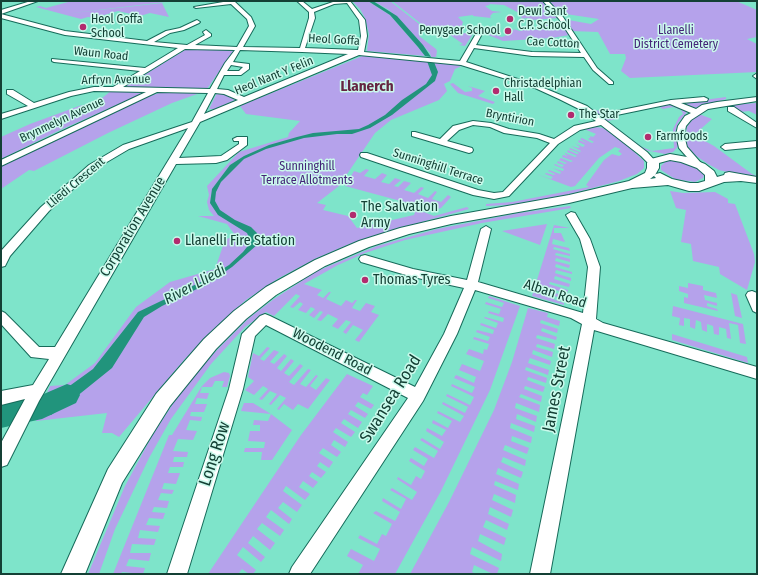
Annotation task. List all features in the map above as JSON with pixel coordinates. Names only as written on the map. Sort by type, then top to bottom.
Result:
[{"type":"main road","points":[[632,184],[649,175],[653,165],[667,158],[683,159],[738,178],[757,180]]},
{"type":"main road","points":[[653,165],[655,173],[678,185],[694,187],[706,185],[711,182],[738,178]]},
{"type":"main road","points":[[701,166],[710,173],[712,178],[711,182]]},
{"type":"main road","points":[[73,574],[115,476],[163,400],[210,344],[240,315],[271,291],[320,263],[364,244],[451,220],[569,199],[632,184],[668,181]]},
{"type":"street","points":[[1,12],[36,1]]},
{"type":"street","points":[[299,1],[311,11],[312,18],[302,50]]},
{"type":"street","points":[[311,11],[348,1],[362,20],[364,36],[362,51],[359,53]]},
{"type":"street","points":[[545,1],[561,18],[595,69],[611,83]]},
{"type":"street","points":[[196,7],[231,2]]},
{"type":"street","name":"Corporation Avenue","points":[[1,459],[35,393],[196,122],[222,73],[252,26],[252,22],[231,2]]},
{"type":"street","name":"Heol Goffa","points":[[3,19],[11,18],[65,33],[186,47],[359,53],[462,63],[523,82],[562,97],[582,107],[644,154],[653,165]]},
{"type":"street","points":[[148,43],[168,32],[182,29],[197,22]]},
{"type":"street","points":[[116,89],[209,34],[206,32]]},
{"type":"street","points":[[462,63],[480,32]]},
{"type":"street","name":"Cae Cotton","points":[[472,46],[532,54],[585,55]]},
{"type":"street","name":"Heol Nant Y Felin","points":[[196,122],[244,100],[359,53]]},
{"type":"street","name":"Waun Road","points":[[54,60],[146,70]]},
{"type":"street","points":[[222,73],[241,73],[247,65],[228,64]]},
{"type":"street","name":"Arfryn Avenue","points":[[1,117],[32,105],[69,94],[94,90],[212,90],[225,92],[244,100]]},
{"type":"street","name":"Brynmelyn Avenue","points":[[1,163],[88,120],[155,90]]},
{"type":"street","points":[[10,92],[32,105]]},
{"type":"street","points":[[612,114],[671,102],[704,99]]},
{"type":"street","points":[[701,166],[683,148],[680,135],[682,126],[688,118],[696,112],[717,104],[757,99]]},
{"type":"street","points":[[671,102],[696,112]]},
{"type":"street","points":[[731,109],[757,126]]},
{"type":"street","name":"Lliedi Crescent","points":[[1,263],[5,254],[45,209],[92,167],[126,147],[196,122]]},
{"type":"street","points":[[555,142],[577,128],[602,122]]},
{"type":"street","name":"Bryntirion","points":[[441,142],[456,128],[474,123],[491,125],[507,131],[540,136],[555,142]]},
{"type":"street","points":[[415,135],[469,150]]},
{"type":"street","points":[[172,161],[216,160],[224,158],[243,145],[244,139],[237,139]]},
{"type":"street","name":"Sunninghill Terrace","points":[[364,155],[484,195],[494,196],[506,194],[555,142]]},
{"type":"street","points":[[725,147],[757,144]]},
{"type":"street","points":[[667,158],[677,155],[683,148]]},
{"type":"street","name":"Heol Goffa","points":[[644,154],[667,158]]},
{"type":"street","name":"James Street","points":[[540,574],[588,321],[594,267],[585,239],[571,215]]},
{"type":"street","name":"Swansea Road","points":[[299,574],[418,396],[450,334],[471,285],[486,229]]},
{"type":"street","name":"Alban Road","points":[[364,259],[413,273],[471,285],[575,315],[599,327],[757,373]]},
{"type":"street","points":[[752,295],[757,308]]},
{"type":"street","points":[[1,316],[36,353],[59,353]]},
{"type":"street","name":"Woodend Road","points":[[250,334],[265,319],[418,396]]},
{"type":"street","name":"Long Row","points":[[178,574],[236,389],[250,334]]},
{"type":"street","points":[[1,398],[35,393]]},
{"type":"street","points":[[60,574],[87,539]]},
{"type":"green space","points":[[72,1],[165,2],[64,14],[162,3],[169,17],[150,13],[140,16],[118,11],[94,18],[88,17],[81,19],[36,7],[40,6],[46,8]]},
{"type":"green space","points":[[352,1],[368,1],[390,15],[425,56],[367,51],[369,34],[365,18],[360,9]]},
{"type":"green space","points":[[373,1],[390,1],[423,27],[420,28],[425,29],[419,36],[436,49],[436,57],[431,57],[430,53],[389,10]]},
{"type":"green space","points":[[392,1],[543,1],[559,18],[531,20],[528,18],[518,19],[522,18],[519,15],[534,14],[528,11],[519,13],[504,5],[489,4],[490,5],[485,6],[492,11],[502,12],[493,13],[490,16],[491,18],[473,15],[458,17],[463,22],[462,25],[465,28],[429,30]]},
{"type":"green space","name":"Llanelli District Cemetery","points":[[549,1],[736,1],[757,10],[757,37],[747,39],[757,44],[757,72],[630,78],[621,71],[626,58],[625,54],[610,54],[598,32],[571,31],[563,19],[591,24],[599,19],[559,13]]},
{"type":"green space","points":[[562,23],[569,35],[552,38],[503,41],[481,32],[484,31],[502,37],[512,33],[509,32],[514,30],[513,29],[520,31],[528,29],[539,30],[542,25],[540,24]]},
{"type":"green space","points":[[474,32],[465,46],[459,45],[463,44],[450,35]]},
{"type":"green space","points":[[185,50],[234,50],[207,89],[123,88]]},
{"type":"green space","name":"Sunninghill Terrace Allotments","points":[[365,55],[464,65],[455,69],[450,81],[444,84],[447,91],[439,100],[391,120],[375,133],[339,186],[317,203],[326,205],[323,210],[348,216],[357,228],[414,215],[416,209],[434,216],[467,207],[469,209],[352,243],[317,258],[279,278],[246,300],[217,326],[184,360],[119,437],[112,433],[102,433],[107,413],[36,421],[50,386],[65,385],[95,363],[136,307],[170,282],[215,269],[225,240],[235,235],[227,224],[198,216],[214,216],[209,210],[207,202],[209,195],[207,186],[239,152],[288,137],[289,133],[300,121],[246,114],[240,106]]},
{"type":"green space","points":[[453,83],[465,92],[472,91],[472,88],[468,86],[485,91],[478,96],[495,102],[493,104],[458,93],[450,84]]},
{"type":"green space","points":[[111,91],[144,93],[58,131],[1,159],[1,137],[30,124],[79,106],[97,102]]},
{"type":"green space","points":[[162,92],[200,93],[172,103],[108,133],[34,171],[29,170],[1,189],[1,165],[144,98]]},
{"type":"green space","points":[[217,93],[222,93],[235,100],[215,109],[209,109]]},
{"type":"green space","points":[[726,97],[726,99],[695,108],[684,106],[684,104],[696,101]]},
{"type":"green space","points":[[757,103],[757,115],[749,111],[740,112],[730,105]]},
{"type":"green space","points":[[668,104],[687,112],[678,123],[676,129],[675,134],[678,146],[673,152],[665,154],[645,150],[590,109],[606,112],[617,119],[607,121],[642,147],[652,151],[674,148],[673,129],[679,117],[683,114],[681,110],[673,107],[663,109],[657,106]]},
{"type":"green space","points":[[699,114],[712,119],[694,135],[714,146],[752,174],[757,176],[740,175],[719,170],[686,149],[685,139],[687,127],[693,118]]},
{"type":"green space","points":[[595,127],[603,128],[617,136],[644,161],[644,168],[637,174],[619,181],[570,194],[509,205],[486,206],[486,204],[512,202],[589,187],[586,185],[604,160],[612,154],[619,156],[622,154],[618,151],[621,149],[615,147],[599,158],[575,186],[571,187],[536,174],[551,179],[553,177],[545,174],[555,174],[548,171],[549,170],[560,174],[561,172],[552,168],[563,171],[564,169],[554,165],[555,164],[562,167],[564,165],[557,163],[558,161],[565,164],[567,163],[559,160],[561,158],[571,162],[573,161],[562,157],[563,155],[568,156],[565,153],[575,157],[577,156],[567,152],[568,150],[577,154],[579,153],[569,149],[570,148],[580,152],[581,151],[571,146],[578,148],[580,147],[575,143],[583,147],[585,145],[578,142],[579,140],[587,143],[580,139],[582,138],[592,143],[594,142],[588,139],[591,137],[588,135],[593,137],[596,134],[584,129]]},
{"type":"green space","points":[[666,161],[678,161],[698,168],[704,175],[703,178],[695,182],[675,179],[661,170],[661,166]]},
{"type":"green space","points":[[366,169],[369,170],[364,176],[375,179],[382,173],[387,175],[381,182],[389,184],[395,178],[401,180],[394,186],[398,187],[404,181],[411,183],[404,190],[414,193],[421,187],[424,188],[418,194],[428,198],[435,191],[437,192],[432,199],[441,202],[448,195],[451,197],[441,208],[434,210],[345,186],[354,171],[360,173]]},
{"type":"green space","points":[[670,191],[683,193],[715,192],[728,199],[728,203],[735,204],[754,254],[755,262],[747,290],[720,274],[719,267],[693,261],[691,244],[681,242],[686,210],[676,208]]},
{"type":"green space","points":[[570,206],[571,208],[482,223],[405,240],[365,253],[338,265],[304,284],[322,290],[317,295],[323,298],[331,292],[326,299],[341,306],[346,300],[352,303],[357,300],[352,308],[360,311],[366,303],[375,306],[371,312],[379,315],[359,342],[355,340],[363,330],[353,325],[346,334],[343,332],[351,322],[346,320],[338,329],[332,326],[338,319],[328,314],[321,321],[317,320],[323,312],[320,311],[314,318],[309,315],[315,309],[311,307],[306,313],[298,310],[303,304],[300,302],[293,308],[290,307],[300,296],[296,294],[274,316],[266,312],[245,327],[211,364],[171,419],[149,458],[115,529],[99,574],[88,574],[125,486],[152,436],[183,388],[217,350],[249,318],[274,299],[317,271],[377,246],[437,229],[519,213]]},
{"type":"green space","points":[[547,224],[540,245],[502,231]]},
{"type":"green space","points":[[554,225],[570,228],[554,228],[554,233],[561,233],[565,242],[553,239],[552,244],[569,248],[570,251],[554,247],[553,249],[570,254],[570,256],[556,253],[555,255],[570,259],[570,262],[556,258],[555,261],[570,265],[569,268],[556,264],[555,267],[572,272],[572,274],[556,270],[555,273],[571,278],[571,281],[555,276],[554,279],[570,284],[569,287],[550,282],[549,284],[568,290],[567,293],[552,289],[551,292],[566,296],[565,299],[554,296],[553,299],[564,303],[564,305],[532,296]]},
{"type":"green space","points":[[688,283],[703,286],[703,290],[716,293],[717,298],[704,295],[705,300],[717,303],[717,306],[707,303],[707,306],[717,309],[718,311],[684,303],[684,297],[688,298],[688,294],[679,291],[679,286],[688,288]]},
{"type":"green space","points":[[731,293],[737,295],[742,318],[735,316]]},
{"type":"green space","points":[[489,296],[520,306],[490,390],[441,491],[395,574],[358,574],[363,565],[347,556],[351,549],[374,561],[380,549],[358,538],[360,535],[377,544],[382,534],[386,536],[392,524],[373,513],[376,511],[395,521],[400,512],[382,501],[383,498],[401,509],[406,499],[390,490],[392,488],[412,500],[417,492],[397,479],[398,477],[411,485],[416,476],[421,479],[425,471],[409,461],[411,458],[424,466],[428,459],[413,450],[415,447],[434,458],[438,451],[420,440],[422,438],[440,449],[444,442],[426,431],[427,428],[442,436],[446,430],[432,423],[433,420],[448,428],[452,421],[437,413],[438,411],[460,422],[464,416],[442,404],[443,402],[465,413],[468,407],[446,396],[447,394],[470,405],[474,397],[451,386],[452,384],[472,393],[475,387],[454,378],[456,375],[474,383],[476,377],[459,370],[462,364],[480,371],[484,361],[466,354],[469,349],[483,354],[484,349],[487,350],[489,344],[473,339],[474,337],[488,341],[490,337],[476,332],[477,330],[493,334],[494,330],[480,325],[481,323],[496,328],[498,323],[484,318],[485,317],[503,322],[504,318],[488,313],[489,311],[499,314],[501,309],[485,304],[486,302],[502,307],[504,303],[488,298]]},
{"type":"green space","points":[[673,306],[743,324],[746,344],[740,343],[738,325],[729,323],[731,339],[727,338],[726,329],[719,327],[719,335],[714,334],[713,326],[707,324],[707,332],[702,330],[701,322],[696,320],[695,329],[690,327],[690,319],[684,318],[684,326],[679,325],[680,318],[672,316]]},
{"type":"green space","points":[[528,308],[548,313],[547,317],[560,321],[559,326],[541,320],[540,323],[558,329],[557,333],[542,328],[541,331],[557,337],[556,340],[537,335],[536,338],[555,344],[554,349],[537,344],[536,347],[553,352],[552,357],[533,350],[532,354],[551,361],[550,365],[530,358],[528,363],[549,370],[548,375],[526,367],[525,370],[547,378],[546,383],[528,377],[527,380],[545,387],[543,392],[525,386],[524,389],[542,396],[541,402],[521,394],[519,397],[540,405],[539,412],[516,403],[515,408],[537,416],[536,422],[517,414],[516,419],[535,426],[534,432],[511,423],[510,428],[532,437],[531,443],[512,436],[511,441],[529,448],[527,454],[505,445],[503,450],[526,460],[525,466],[503,457],[501,462],[523,472],[521,478],[498,468],[496,474],[519,484],[518,490],[495,481],[494,485],[516,495],[515,503],[494,494],[492,500],[513,510],[511,517],[490,507],[488,514],[509,524],[507,530],[486,520],[483,527],[506,538],[504,545],[480,534],[478,541],[502,554],[501,561],[472,547],[470,554],[499,568],[497,574],[493,574],[474,565],[472,572],[476,574],[410,574],[449,502],[494,410],[512,362]]},
{"type":"green space","points":[[672,334],[747,357],[748,363],[672,340]]},
{"type":"green space","points":[[267,347],[270,348],[260,359],[264,361],[274,350],[279,352],[270,362],[274,364],[284,354],[287,356],[277,368],[281,371],[291,359],[294,361],[284,373],[289,376],[300,364],[303,366],[289,382],[294,385],[308,369],[311,370],[300,384],[306,387],[316,375],[318,376],[310,386],[316,390],[326,378],[330,380],[308,409],[298,404],[293,410],[284,404],[279,410],[277,409],[286,398],[280,395],[271,405],[269,404],[277,394],[270,391],[262,400],[259,399],[268,389],[263,386],[254,395],[245,390],[254,381],[248,377],[253,353],[259,356]]},
{"type":"green space","points":[[224,372],[229,373],[230,376],[227,387],[222,387],[224,381],[215,381],[212,387],[202,387],[200,393],[209,393],[207,399],[197,398],[195,404],[207,404],[204,412],[191,412],[190,416],[202,417],[201,421],[190,420],[186,430],[197,431],[193,440],[178,439],[173,451],[188,452],[187,457],[174,457],[173,462],[184,462],[183,467],[170,467],[168,473],[180,473],[176,484],[164,483],[162,489],[174,490],[172,494],[161,493],[158,500],[169,501],[167,508],[154,507],[152,512],[165,513],[163,519],[149,518],[146,525],[160,526],[158,532],[140,530],[138,538],[156,539],[154,545],[132,544],[130,553],[151,553],[149,561],[129,559],[126,566],[145,568],[143,574],[122,572],[121,574],[113,574],[169,435],[172,435],[202,386],[210,378]]},
{"type":"green space","points":[[347,374],[373,386],[367,395],[363,393],[360,397],[374,405],[371,409],[358,402],[355,406],[368,414],[365,418],[351,410],[348,414],[362,422],[358,428],[344,419],[341,423],[355,432],[351,437],[336,428],[333,432],[348,442],[345,447],[334,440],[331,445],[341,452],[337,457],[323,448],[319,453],[333,462],[329,468],[320,462],[317,466],[326,472],[321,478],[312,472],[309,476],[318,482],[313,488],[303,481],[299,487],[310,494],[305,500],[286,486],[283,491],[302,505],[297,512],[283,502],[278,508],[292,519],[289,524],[271,510],[266,517],[284,530],[280,536],[262,523],[257,529],[275,543],[270,550],[253,536],[248,543],[265,557],[261,562],[243,547],[237,555],[256,570],[253,574],[249,574],[242,569],[238,574],[208,574],[301,435]]},
{"type":"green space","points":[[244,403],[253,403],[271,414],[241,411]]},
{"type":"green space","points":[[271,414],[292,430],[272,460],[261,460],[262,452],[244,452],[245,448],[264,448],[265,442],[248,441],[250,431],[260,431],[260,425],[253,425],[254,420],[268,421]]},
{"type":"water","points":[[368,1],[373,1],[397,16],[423,45],[431,57],[425,56],[390,15]]},
{"type":"water","points":[[427,61],[434,62],[438,72],[435,81],[392,115],[370,128],[352,134],[337,134],[304,138],[266,149],[244,159],[221,182],[216,192],[215,201],[220,210],[235,220],[251,227],[257,233],[259,240],[258,244],[232,267],[207,284],[162,306],[144,317],[112,368],[51,415],[38,416],[48,394],[64,390],[93,369],[138,312],[205,280],[229,265],[251,242],[247,233],[218,215],[210,203],[212,189],[230,165],[244,156],[269,145],[313,133],[359,129],[368,125],[385,115],[402,100],[426,84],[432,75]]},
{"type":"water","points":[[17,403],[7,420],[1,422],[1,406]]},
{"type":"waterway","name":"River Lliedi","points":[[1,416],[42,407],[67,395]]},
{"type":"place","name":"Dewi Sant C.P. School","points":[[510,19]]},
{"type":"place","name":"Heol Goffa School","points":[[83,27]]},
{"type":"place","name":"Penygaer School","points":[[508,31]]},
{"type":"place","name":"Christadelphian Hall","points":[[496,91]]},
{"type":"place","name":"The Star","points":[[571,115]]},
{"type":"place","name":"Farmfoods","points":[[648,137]]},
{"type":"place","name":"The Salvation Army","points":[[353,215]]},
{"type":"place","name":"Llanelli Fire Station","points":[[177,241]]},
{"type":"place","name":"Thomas Tyres","points":[[365,280]]},
{"type":"district","name":"Llanerch","points":[[367,87]]}]
